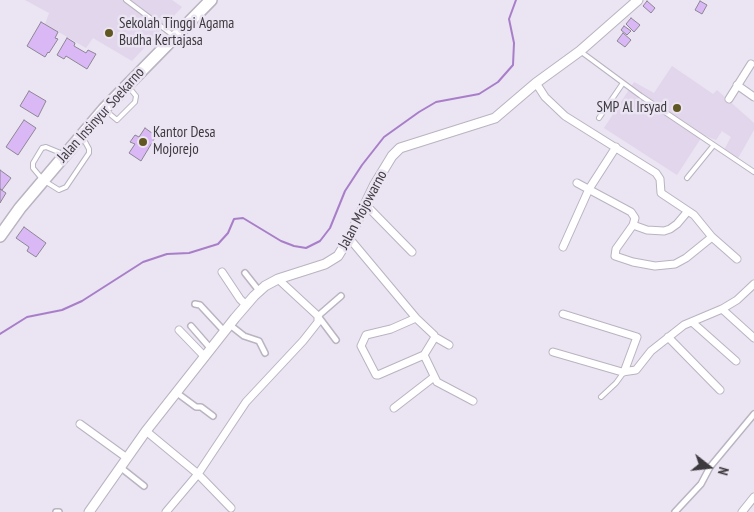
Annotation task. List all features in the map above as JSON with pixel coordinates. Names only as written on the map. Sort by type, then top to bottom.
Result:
[{"type":"main road","name":"Jalan Insinyur Soekarno","points":[[0,236],[20,208],[104,109],[211,0]]},
{"type":"street","name":"Jalan Mojowarno","points":[[89,512],[146,432],[246,305],[278,279],[333,260],[342,251],[384,169],[400,148],[495,118],[536,83],[580,51],[638,0]]},
{"type":"street","points":[[729,98],[751,64]]},
{"type":"street","points":[[536,83],[545,97],[565,116],[656,173],[660,179],[661,193],[688,211],[736,259]]},
{"type":"street","points":[[737,85],[754,97]]},
{"type":"street","points":[[563,247],[589,189],[616,147]]},
{"type":"street","points":[[577,182],[633,214],[635,218],[634,226],[616,249],[615,256],[655,266],[675,264],[686,258],[712,237]]},
{"type":"street","points":[[365,204],[412,252]]},
{"type":"street","points":[[634,226],[647,230],[664,231],[677,224],[688,211]]},
{"type":"street","points":[[349,238],[416,318],[435,337],[449,345]]},
{"type":"street","points":[[222,272],[246,305]]},
{"type":"street","points":[[245,273],[260,292]]},
{"type":"street","points":[[278,279],[318,316],[336,340]]},
{"type":"street","points":[[553,352],[624,372],[636,370],[650,351],[684,325],[722,309],[752,289]]},
{"type":"street","points":[[166,512],[198,474],[246,402],[303,341],[318,322],[318,316],[341,296]]},
{"type":"street","points":[[195,304],[200,305],[227,328],[259,342],[265,353]]},
{"type":"street","points":[[722,309],[754,338]]},
{"type":"street","points":[[563,314],[637,337],[624,372]]},
{"type":"street","points":[[416,318],[391,329],[366,335],[361,346],[376,375],[424,355],[435,337]]},
{"type":"street","points":[[692,322],[736,361]]},
{"type":"street","points":[[191,326],[211,349]]},
{"type":"street","points":[[179,330],[205,357]]},
{"type":"street","points":[[668,337],[720,390]]},
{"type":"street","points":[[424,355],[434,377],[440,385],[473,401]]},
{"type":"street","points":[[394,408],[434,377]]},
{"type":"street","points":[[177,392],[196,407],[201,407],[213,416]]},
{"type":"street","points":[[675,512],[701,484],[710,467],[754,414]]},
{"type":"street","points":[[80,424],[127,458]]},
{"type":"street","points":[[146,432],[198,474],[231,508]]},
{"type":"street","points":[[120,467],[144,486]]},
{"type":"street","points":[[742,512],[754,497]]},
{"type":"lane","points":[[126,0],[174,36]]},
{"type":"lane","points":[[580,51],[713,146],[754,172]]},
{"type":"lane","points":[[599,118],[623,83]]},
{"type":"lane","points":[[104,109],[117,120],[135,102],[136,96],[127,84]]},
{"type":"lane","points":[[64,156],[54,149],[46,147],[42,148],[33,163],[33,168],[43,180],[59,190],[63,190],[66,187],[89,153],[89,149],[82,136]]},
{"type":"lane","points":[[687,178],[713,146]]},
{"type":"lane","points":[[601,397],[616,383],[624,372]]},
{"type":"shaded area","name":"Sekolah Tinggi Agama Budha Kertajasa","points":[[25,0],[172,0],[182,7],[132,61],[93,38],[86,48],[45,24],[49,13]]},
{"type":"shaded area","name":"SMP Al Irsyad","points":[[672,66],[713,94],[717,90],[754,123],[754,130],[737,160],[724,150],[731,137],[722,131],[716,140],[703,135],[677,175],[604,128],[634,82],[654,93]]},
{"type":"building","points":[[647,1],[655,8],[651,13],[643,6]]},
{"type":"building","points":[[700,1],[707,5],[702,14],[695,10]]},
{"type":"building","points":[[631,18],[640,25],[634,32],[626,24]]},
{"type":"building","points":[[41,22],[58,32],[55,38],[58,39],[45,57],[27,46]]},
{"type":"building","points":[[624,26],[631,31],[627,35],[621,30]]},
{"type":"building","points":[[623,33],[631,40],[625,47],[617,41]]},
{"type":"building","points":[[67,38],[75,43],[74,46],[86,53],[88,50],[96,54],[87,69],[66,56],[64,59],[57,55]]},
{"type":"building","points":[[29,91],[46,101],[38,117],[20,106]]},
{"type":"building","points":[[24,120],[36,128],[18,155],[6,147]]},
{"type":"building","points":[[145,128],[156,136],[141,161],[129,153],[135,144],[130,142],[135,135],[139,137]]},
{"type":"building","points":[[0,170],[11,178],[2,190],[0,189]]},
{"type":"building","points":[[0,189],[6,193],[0,203]]},
{"type":"building","points":[[24,227],[46,243],[36,257],[27,251],[29,247],[16,238]]},
{"type":"waterway","points":[[0,334],[27,317],[62,310],[82,301],[143,262],[167,254],[189,253],[218,244],[228,233],[234,219],[243,218],[281,241],[294,246],[306,248],[320,241],[330,228],[345,191],[384,137],[436,102],[479,94],[498,82],[513,65],[514,43],[509,19],[516,0]]},
{"type":"place","name":"Sekolah Tinggi Agama Budha Kertajasa","points":[[109,33]]},
{"type":"place","name":"SMP Al Irsyad","points":[[677,108]]},
{"type":"place","name":"Kantor Desa Mojorejo","points":[[143,142]]}]
